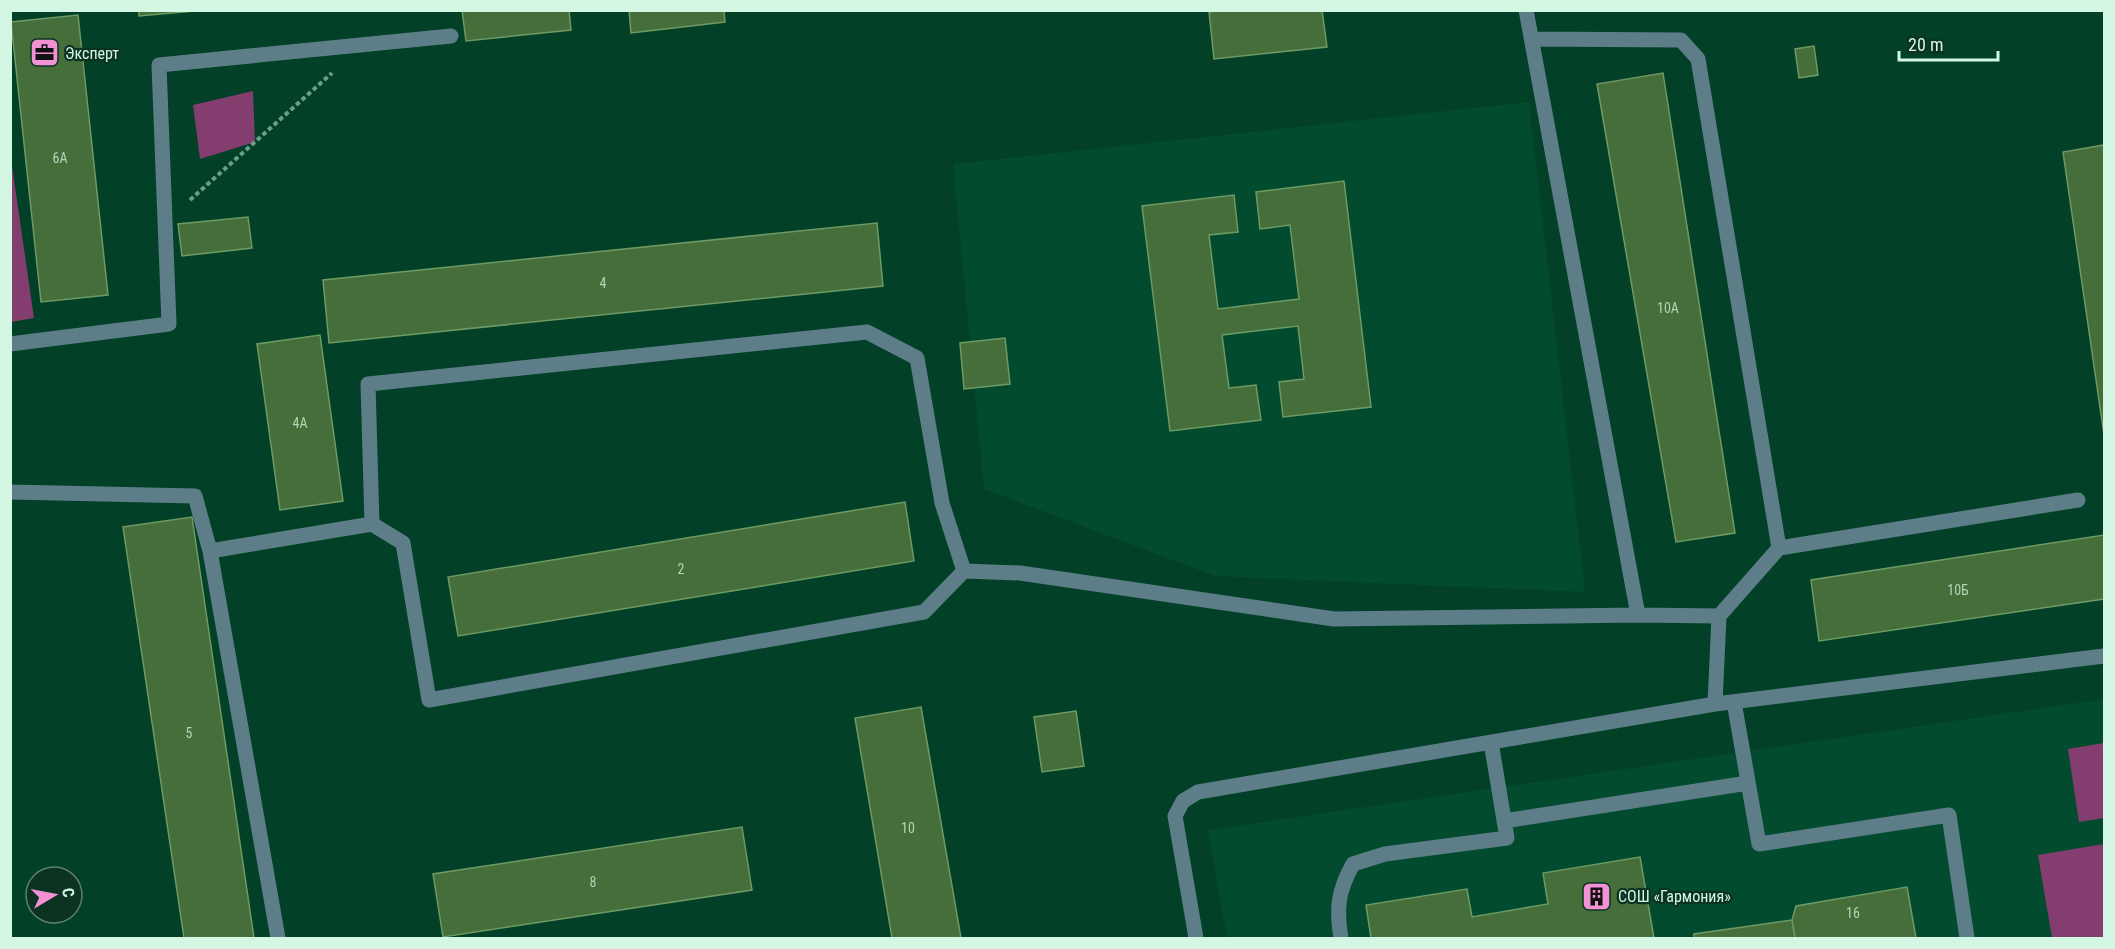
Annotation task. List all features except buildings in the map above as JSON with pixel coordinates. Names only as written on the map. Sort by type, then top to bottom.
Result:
[{"type":"lane","points":[[1527,10],[1638,615]]},
{"type":"lane","points":[[10,344],[169,324],[159,65],[452,36]]},
{"type":"lane","points":[[1534,39],[1681,40],[1698,59],[1779,548]]},
{"type":"lane","points":[[372,524],[368,384],[867,332],[917,358],[942,503],[964,571]]},
{"type":"lane","points":[[10,492],[195,496],[210,551],[278,939]]},
{"type":"lane","points":[[1715,704],[1719,616],[1779,548],[2078,500]]},
{"type":"lane","points":[[210,551],[372,524],[403,543],[429,700],[924,612],[964,571],[1020,573],[1334,619],[1719,616]]},
{"type":"lane","points":[[1196,939],[1175,816],[1183,801],[1198,792],[1715,704],[2104,656]]},
{"type":"lane","points":[[1734,702],[1759,844],[1949,815],[1967,939]]},
{"type":"lane","points":[[1341,939],[1337,914],[1342,885],[1353,864],[1385,854],[1507,838],[1491,742]]},
{"type":"lane","points":[[1504,821],[1748,783]]},
{"type":"path","points":[[165,222],[364,45]]},
{"type":"shaded area","points":[[253,91],[255,142],[200,159],[193,105]]},
{"type":"shaded area","points":[[1529,102],[1585,592],[1215,576],[984,489],[953,164]]},
{"type":"shaded area","points":[[10,152],[34,318],[11,322],[10,322]]},
{"type":"shaded area","points":[[2104,699],[2104,938],[1227,938],[1208,830]]},
{"type":"shaded area","points":[[2104,743],[2104,818],[2079,822],[2068,749]]},
{"type":"shaded area","points":[[2104,844],[2104,938],[2052,938],[2038,855]]},
{"type":"place","name":"Эксперт","points":[[44,53]]},
{"type":"place","name":"СОШ «Гармония»","points":[[1597,896]]}]
